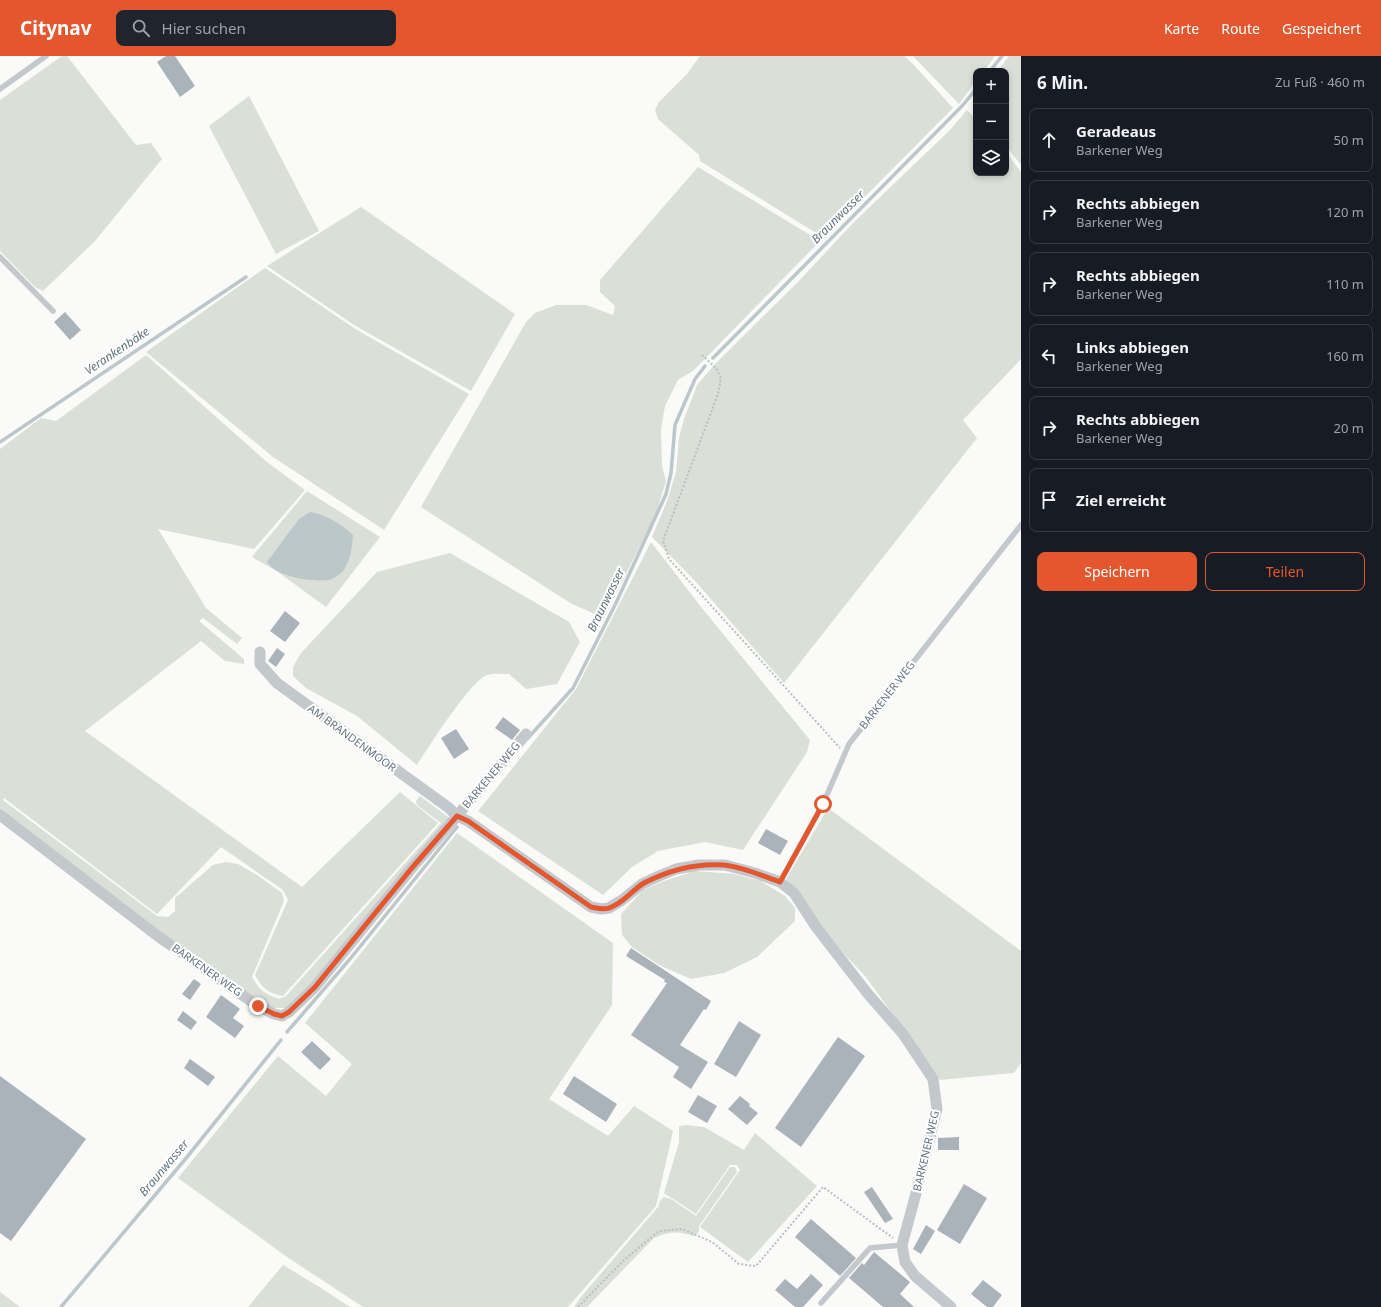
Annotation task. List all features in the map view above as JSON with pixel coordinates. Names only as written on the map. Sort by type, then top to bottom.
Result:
[{"type":"street","name":"AM BRANDENMOOR","points":[[260,652],[260,664],[277,683],[449,808],[457,816]]},
{"type":"street","name":"BARKENER WEG","points":[[0,815],[159,937],[258,1006],[274,1014],[282,1016],[289,1012],[315,987],[411,869],[526,734]]},
{"type":"street","name":"BARKENER WEG","points":[[457,816],[468,821],[591,907],[602,909],[609,908],[642,884],[676,869],[699,865],[725,865],[755,873],[780,882],[794,893],[816,927],[868,994],[903,1034],[933,1079],[937,1109],[902,1245],[905,1262],[915,1276],[947,1306]]},
{"type":"lane","points":[[0,89],[46,56]]},
{"type":"lane","points":[[0,258],[53,310]]},
{"type":"lane","name":"BARKENER WEG","points":[[780,882],[823,804],[849,744],[1021,525]]},
{"type":"lane","points":[[821,1303],[870,1248],[902,1245]]},
{"type":"path","points":[[702,355],[716,368],[722,378],[718,394],[663,541],[669,559],[845,753]]},
{"type":"path","points":[[578,1307],[623,1261],[660,1231],[682,1228],[712,1242],[739,1264],[756,1266],[823,1187],[902,1245]]},
{"type":"shaded area","points":[[62,56],[67,56],[136,145],[151,143],[162,159],[95,241],[43,291],[35,287],[0,251],[0,100]]},
{"type":"shaded area","points":[[700,56],[904,56],[953,108],[824,238],[700,161],[699,155],[658,119],[655,110],[659,102],[687,74]]},
{"type":"shaded area","points":[[913,56],[995,56],[986,68],[973,68],[973,85],[959,104]]},
{"type":"shaded area","points":[[1009,56],[1021,56],[1021,165],[1009,150],[1009,68],[1000,68]]},
{"type":"shaded area","points":[[249,96],[319,231],[276,254],[209,126]]},
{"type":"shaded area","points":[[967,110],[973,116],[973,176],[1009,176],[1009,156],[1021,172],[1021,359],[963,420],[977,438],[784,683],[696,582],[652,537],[667,501],[676,472],[679,438],[684,419],[697,385],[717,362],[798,282],[853,223],[950,130]]},
{"type":"shaded area","points":[[698,167],[820,241],[693,371],[678,380],[665,406],[661,429],[662,466],[666,481],[656,514],[604,618],[572,604],[421,507],[526,322],[535,313],[556,305],[586,305],[613,315],[615,306],[600,292],[600,280]]},
{"type":"shaded area","points":[[361,207],[515,314],[471,391],[354,325],[267,266]]},
{"type":"shaded area","points":[[265,268],[357,330],[469,394],[384,530],[273,457],[146,352]]},
{"type":"shaded area","points":[[146,355],[267,462],[305,490],[254,549],[158,529],[206,608],[242,638],[237,644],[203,618],[199,621],[244,659],[244,664],[225,661],[201,641],[85,731],[302,887],[400,792],[438,823],[283,996],[274,994],[266,989],[255,975],[288,900],[283,890],[221,847],[157,914],[4,798],[3,800],[157,916],[168,917],[175,911],[175,898],[213,865],[226,862],[238,864],[257,875],[282,893],[284,901],[252,977],[263,991],[279,999],[286,996],[441,823],[417,805],[416,801],[420,796],[451,819],[313,985],[287,1008],[274,1008],[260,1004],[158,933],[0,812],[0,449],[41,418],[56,421]]},
{"type":"shaded area","points":[[307,491],[380,537],[326,607],[278,572],[252,557]]},
{"type":"shaded area","points":[[310,512],[333,520],[353,535],[351,554],[346,567],[340,574],[330,580],[303,579],[286,575],[272,567],[267,562],[299,519]]},
{"type":"shaded area","points":[[651,542],[701,607],[810,740],[807,752],[743,850],[705,842],[658,851],[632,867],[603,895],[478,811],[576,689]]},
{"type":"shaded area","points":[[450,553],[569,622],[580,642],[557,684],[526,689],[509,674],[490,674],[480,680],[461,701],[417,765],[357,716],[306,688],[293,676],[293,667],[301,653],[377,572]]},
{"type":"shaded area","points":[[828,808],[1021,951],[1021,1063],[1014,1073],[940,1080],[866,977],[814,919],[798,893],[786,879]]},
{"type":"shaded area","points":[[457,833],[613,943],[612,1005],[549,1099],[608,1136],[634,1106],[673,1131],[656,1206],[568,1307],[363,1307],[287,1257],[178,1178],[278,1056],[326,1096],[352,1064],[305,1023]]},
{"type":"shaded area","points":[[695,871],[734,874],[761,881],[785,896],[795,908],[795,921],[757,957],[724,973],[691,979],[659,965],[632,947],[622,935],[621,914],[643,890],[664,881]]},
{"type":"shaded area","points":[[686,1125],[704,1127],[744,1150],[755,1133],[817,1186],[748,1262],[700,1227],[740,1170],[737,1165],[730,1165],[696,1214],[664,1193],[679,1142],[679,1126]]},
{"type":"shaded area","points":[[730,1167],[735,1167],[737,1172],[699,1226],[699,1232],[694,1236],[674,1232],[654,1238],[587,1307],[574,1307],[658,1207],[660,1201],[664,1197],[671,1199],[696,1216]]},
{"type":"shaded area","points":[[283,1265],[321,1288],[350,1307],[248,1307]]},
{"type":"shaded area","points":[[0,1292],[20,1307],[0,1307]]},
{"type":"building","points":[[166,56],[175,56],[195,86],[180,97],[157,62]]},
{"type":"building","points":[[65,312],[81,330],[70,340],[54,322]]},
{"type":"building","points":[[285,611],[300,623],[285,642],[270,631]]},
{"type":"building","points":[[277,648],[285,654],[276,667],[268,661]]},
{"type":"building","points":[[503,717],[520,730],[512,740],[495,728]]},
{"type":"building","points":[[456,729],[469,749],[454,759],[441,738]]},
{"type":"building","points":[[766,829],[788,841],[780,855],[758,843]]},
{"type":"building","points":[[631,948],[711,1001],[680,1045],[708,1062],[691,1089],[673,1077],[679,1067],[631,1035],[667,983],[664,982],[665,980],[626,956]]},
{"type":"building","points":[[194,979],[201,984],[190,1000],[182,994]]},
{"type":"building","points":[[221,995],[240,1009],[233,1018],[244,1026],[235,1038],[206,1017]]},
{"type":"building","points":[[183,1011],[197,1022],[191,1030],[177,1020]]},
{"type":"building","points":[[739,1021],[761,1035],[736,1077],[714,1064]]},
{"type":"building","points":[[838,1037],[865,1056],[801,1147],[775,1128]]},
{"type":"building","points":[[312,1041],[331,1059],[320,1070],[301,1052]]},
{"type":"building","points":[[190,1059],[215,1077],[208,1086],[184,1068]]},
{"type":"building","points":[[0,1076],[86,1139],[11,1241],[0,1233]]},
{"type":"building","points":[[574,1076],[617,1104],[606,1122],[563,1094]]},
{"type":"building","points":[[698,1095],[717,1106],[707,1123],[688,1112]]},
{"type":"building","points":[[740,1096],[758,1113],[747,1125],[728,1109]]},
{"type":"building","points":[[959,1137],[959,1150],[938,1150],[938,1138]]},
{"type":"building","points":[[964,1184],[987,1198],[960,1244],[937,1230]]},
{"type":"building","points":[[872,1187],[893,1219],[885,1223],[864,1192]]},
{"type":"building","points":[[811,1219],[856,1258],[840,1276],[795,1237]]},
{"type":"building","points":[[926,1225],[935,1231],[921,1254],[913,1249]]},
{"type":"building","points":[[874,1252],[910,1282],[900,1294],[914,1307],[883,1307],[849,1278],[862,1263],[864,1265]]},
{"type":"building","points":[[811,1274],[823,1285],[803,1307],[795,1307],[775,1290],[785,1279],[797,1289]]},
{"type":"building","points":[[983,1280],[1002,1295],[993,1307],[987,1307],[971,1294]]},
{"type":"waterway","name":"Braunwasser","points":[[992,68],[1002,56]]},
{"type":"waterway","name":"Braunwasser","points":[[713,358],[963,105],[973,93]]},
{"type":"waterway","name":"Verankenbäke","points":[[0,442],[246,277]]},
{"type":"waterway","name":"Braunwasser","points":[[528,738],[573,688],[616,603],[666,494],[671,473],[675,425],[695,379],[705,366]]},
{"type":"waterway","name":"Braunwasser","points":[[287,1032],[350,959],[457,827]]},
{"type":"waterway","name":"Braunwasser","points":[[61,1307],[187,1157],[281,1040]]},
{"type":"route","points":[[258,1006],[274,1014],[282,1016],[289,1012],[315,987],[411,869],[457,816],[468,821],[591,907],[602,909],[609,908],[622,900],[642,884],[676,869],[699,865],[725,865],[755,873],[780,882],[823,804]]}]
